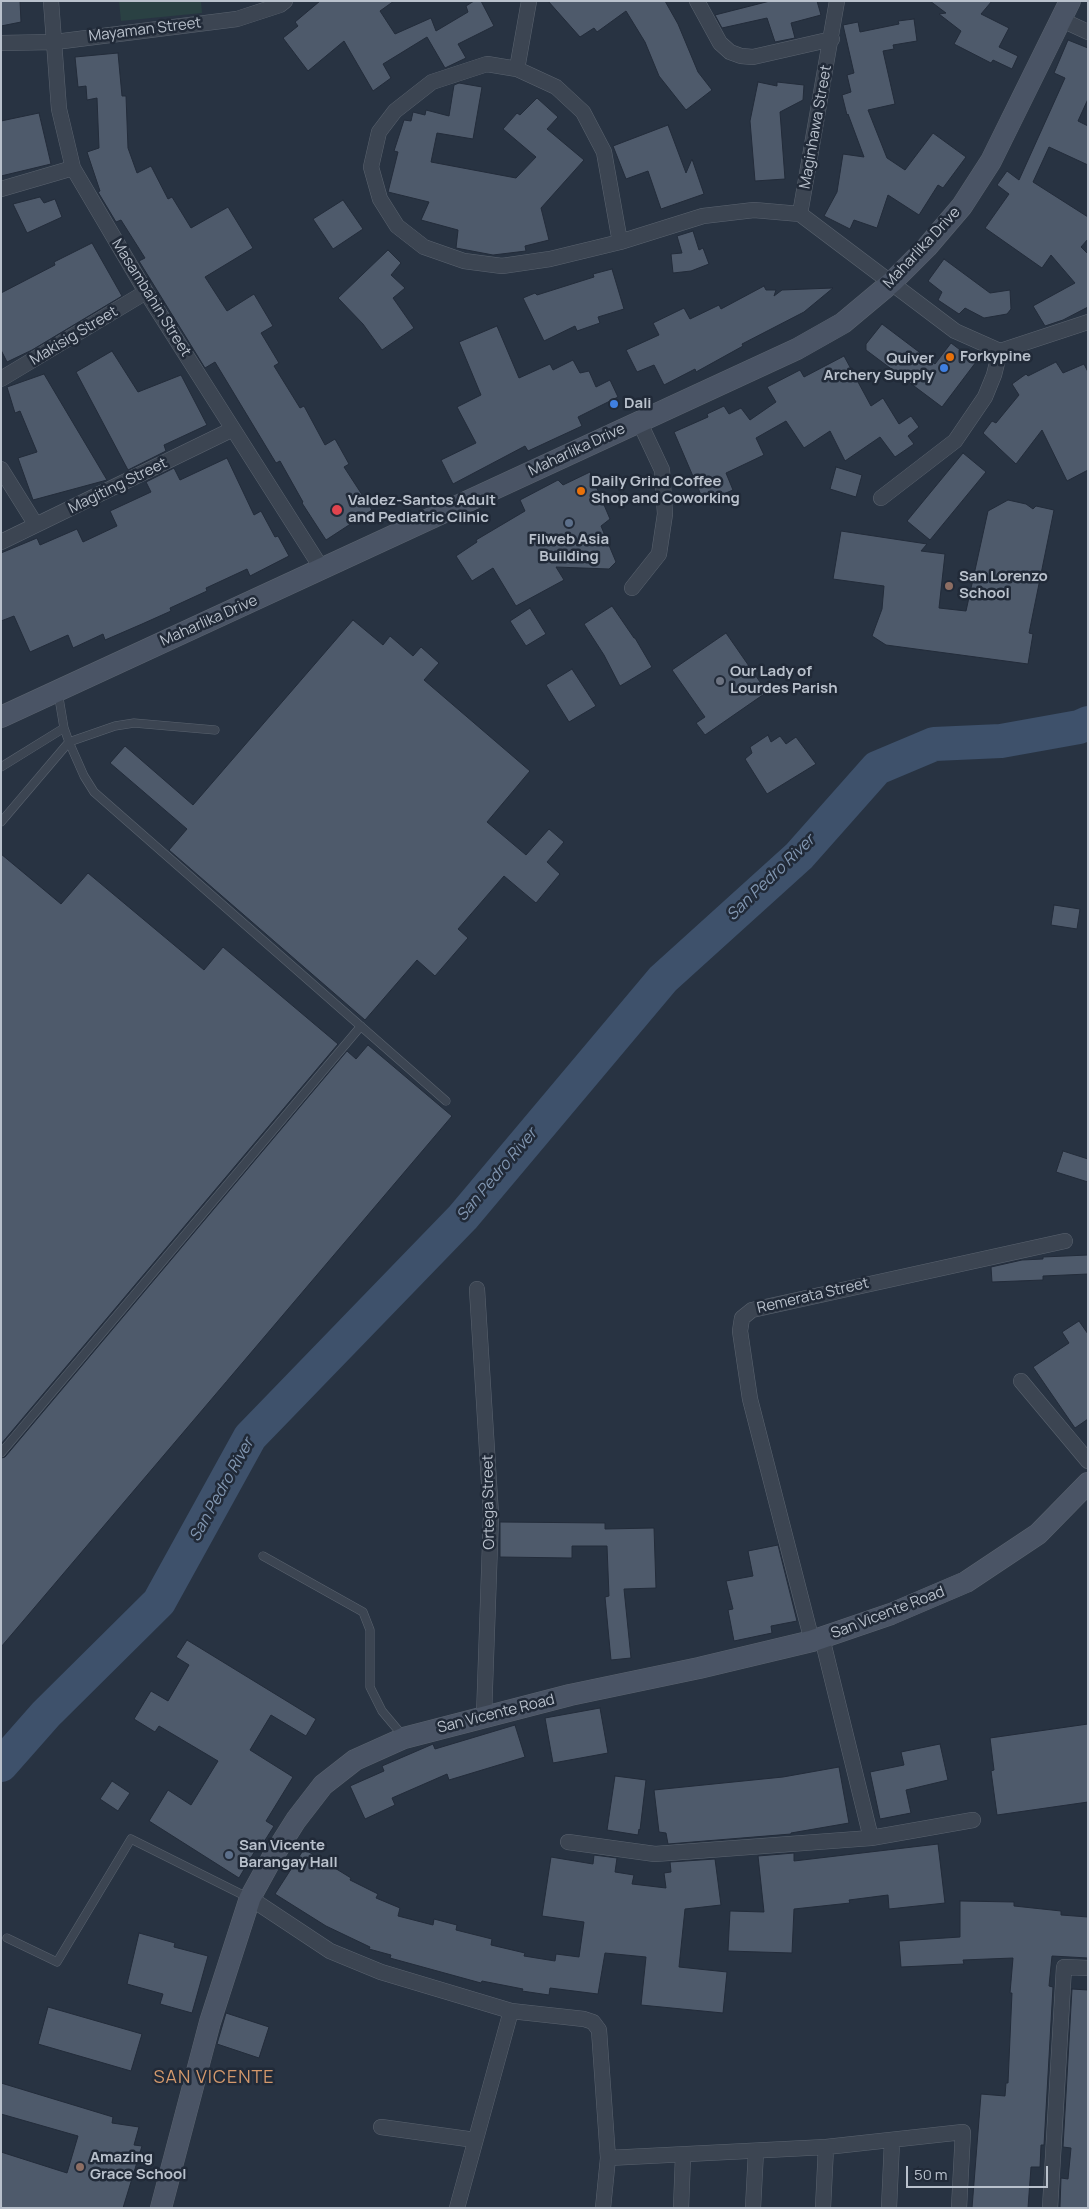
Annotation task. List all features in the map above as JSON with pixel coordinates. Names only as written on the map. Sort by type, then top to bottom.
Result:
[{"type":"street","name":"Masambahin Street","points":[[51,1],[59,109],[73,168],[146,292],[322,570]]},
{"type":"street","points":[[517,69],[529,1]]},
{"type":"street","name":"Maginhawa Street","points":[[697,1],[720,43],[730,52],[741,56],[753,57],[832,39]]},
{"type":"street","name":"Maginhawa Street","points":[[800,214],[832,39],[837,1]]},
{"type":"street","name":"Mayaman Street","points":[[1,43],[55,42],[237,19],[282,3]]},
{"type":"street","points":[[1067,6],[1088,32]]},
{"type":"street","name":"Maharlika Drive","points":[[1,717],[322,570],[805,344],[843,323],[892,282],[927,247],[962,206],[991,161],[1067,6]]},
{"type":"street","points":[[620,242],[604,152],[583,112],[556,87],[517,69],[486,64],[432,82],[395,111],[379,132],[372,166],[380,199],[396,226],[424,247],[464,261],[502,266],[550,259],[620,242],[703,216],[754,210],[800,214],[955,331],[1000,351],[1088,322]]},
{"type":"street","points":[[1,190],[73,168]]},
{"type":"street","name":"Makisig Street","points":[[1,379],[146,292]]},
{"type":"street","points":[[882,498],[955,442],[985,398],[994,375],[1000,351]]},
{"type":"street","points":[[632,588],[659,554],[665,514],[662,470],[640,421]]},
{"type":"street","name":"Magiting Street","points":[[1,542],[234,429]]},
{"type":"street","points":[[1,470],[36,526]]},
{"type":"street","name":"Remerata Street","points":[[817,1639],[750,1399],[740,1331],[742,1318],[752,1310],[1065,1241]]},
{"type":"street","name":"Ortega Street","points":[[477,1289],[491,1515],[484,1716]]},
{"type":"street","points":[[1021,1381],[1088,1461]]},
{"type":"street","name":"San Vicente Road","points":[[161,2208],[210,2022],[250,1898],[296,1820],[323,1784],[355,1760],[404,1738],[570,1695],[699,1668],[817,1639],[891,1614],[966,1582],[1038,1534],[1088,1483]]},
{"type":"street","points":[[817,1639],[871,1838]]},
{"type":"street","points":[[568,1842],[654,1854],[871,1838],[973,1820]]},
{"type":"street","points":[[250,1898],[330,1951],[381,1972],[511,2011],[584,2019],[597,2026],[599,2030],[608,2158],[603,2208]]},
{"type":"street","points":[[1050,2208],[1064,1967],[1088,1968]]},
{"type":"street","points":[[457,2208],[511,2011]]},
{"type":"street","points":[[381,2127],[475,2140]]},
{"type":"street","points":[[608,2158],[683,2156],[826,2147],[963,2132],[959,2208]]},
{"type":"street","points":[[889,2208],[892,2141]]},
{"type":"street","points":[[823,2208],[826,2147]]},
{"type":"street","points":[[753,2208],[756,2150]]},
{"type":"street","points":[[681,2208],[683,2156]]},
{"type":"lane","points":[[57,690],[64,728],[69,742],[84,776],[94,792],[446,1101]]},
{"type":"lane","points":[[1,822],[69,742],[114,726],[134,723],[215,730]]},
{"type":"lane","points":[[1,767],[64,728]]},
{"type":"lane","points":[[1,1453],[361,1026]]},
{"type":"lane","points":[[263,1556],[363,1612],[370,1630],[370,1687],[382,1711],[404,1738]]},
{"type":"lane","points":[[7,1938],[57,1962],[131,1839],[250,1898]]},
{"type":"green space","points":[[119,1],[201,1],[202,13],[121,21]]},
{"type":"building","points":[[1,1],[20,1],[21,22],[1,26]]},
{"type":"building","points":[[320,1],[394,1],[380,11],[395,34],[431,18],[436,31],[468,12],[466,6],[474,1],[481,1],[494,26],[458,44],[466,58],[445,68],[427,37],[383,64],[391,78],[373,91],[344,41],[308,71],[283,38],[298,26],[295,22]]},
{"type":"building","points":[[548,1],[665,1],[678,24],[698,72],[712,90],[686,110],[659,76],[645,42],[626,11],[597,32],[594,28],[580,37]]},
{"type":"building","points":[[770,1],[817,1],[821,15],[791,23],[795,38],[775,42],[767,18],[722,28],[715,15]]},
{"type":"building","points":[[930,1],[992,1],[981,14],[1009,28],[999,47],[1018,56],[1012,69],[993,60],[991,63],[954,44],[961,31],[939,14],[946,13]]},
{"type":"building","points":[[914,19],[917,41],[893,45],[894,49],[883,51],[895,104],[868,110],[887,158],[905,170],[933,133],[966,157],[943,188],[938,185],[919,215],[888,195],[877,228],[854,220],[850,229],[824,216],[837,192],[843,154],[864,157],[847,115],[842,95],[851,92],[847,75],[854,73],[843,25],[858,22],[860,32],[899,24],[898,21]]},
{"type":"building","points":[[1068,40],[1088,48],[1088,99],[1078,121],[1088,126],[1088,165],[1049,147],[1033,182],[1088,217],[1088,239],[1081,247],[1088,254],[1088,307],[1063,320],[1045,326],[1033,306],[1075,283],[1051,255],[1042,268],[985,228],[1009,194],[997,185],[1007,171],[1019,180],[1065,78],[1054,73]]},
{"type":"building","points":[[118,53],[122,96],[126,96],[128,148],[137,173],[151,166],[168,199],[172,197],[191,228],[228,207],[253,248],[205,277],[227,311],[254,294],[273,326],[261,333],[279,363],[274,366],[300,408],[304,406],[325,445],[335,439],[349,464],[344,467],[372,510],[326,540],[302,503],[280,461],[276,463],[215,362],[205,368],[139,261],[145,258],[121,220],[116,222],[98,192],[100,191],[87,152],[99,148],[97,98],[87,100],[86,86],[78,87],[75,57]]},
{"type":"building","points":[[758,82],[777,86],[777,82],[804,85],[803,100],[780,112],[785,179],[755,181],[750,121]]},
{"type":"building","points":[[459,83],[482,87],[473,139],[437,133],[431,162],[516,178],[536,157],[503,129],[517,113],[520,115],[537,98],[558,117],[547,129],[584,160],[541,208],[549,240],[525,246],[526,251],[493,255],[456,248],[458,230],[421,220],[429,202],[388,192],[398,152],[394,151],[404,120],[411,121],[413,112],[425,115],[426,110],[449,116],[454,85]]},
{"type":"building","points":[[39,113],[51,164],[1,176],[1,121]]},
{"type":"building","points":[[668,125],[686,173],[692,159],[704,194],[661,209],[648,171],[626,179],[613,146]]},
{"type":"building","points":[[40,197],[44,203],[55,199],[62,217],[27,233],[13,204]]},
{"type":"building","points":[[343,200],[363,229],[333,249],[313,219]]},
{"type":"building","points":[[693,231],[699,250],[703,248],[709,264],[691,271],[673,273],[671,254],[682,253],[677,236]]},
{"type":"building","points":[[92,243],[122,296],[32,350],[7,362],[1,350],[1,293],[55,265],[54,262]]},
{"type":"building","points":[[388,250],[401,263],[391,275],[405,288],[393,298],[414,328],[382,350],[363,324],[338,298]]},
{"type":"building","points":[[944,259],[990,293],[1010,290],[1011,309],[1007,314],[984,318],[965,308],[959,314],[938,300],[942,292],[928,281]]},
{"type":"building","points":[[612,269],[624,309],[598,317],[600,323],[577,331],[575,326],[544,341],[523,298],[594,277],[593,274]]},
{"type":"building","points":[[764,286],[766,290],[776,290],[774,296],[782,290],[833,288],[804,312],[742,344],[743,346],[696,372],[695,369],[664,385],[654,365],[637,372],[626,350],[659,335],[653,323],[684,308],[690,319],[719,305],[721,309]]},
{"type":"building","points":[[882,324],[935,364],[951,343],[976,362],[942,407],[866,350],[866,344]]},
{"type":"building","points":[[497,326],[519,378],[550,364],[553,370],[573,360],[580,373],[589,371],[596,387],[610,380],[618,397],[578,417],[582,426],[528,451],[525,446],[453,484],[441,460],[476,443],[457,407],[481,395],[459,342]]},
{"type":"building","points":[[112,351],[138,392],[181,375],[207,425],[164,445],[166,451],[128,470],[76,372]]},
{"type":"building","points":[[844,356],[871,406],[883,398],[899,424],[911,416],[919,427],[908,436],[914,444],[895,457],[880,437],[845,461],[830,431],[804,448],[786,421],[756,438],[764,455],[726,473],[733,490],[704,502],[674,432],[708,417],[707,414],[724,406],[729,414],[741,408],[750,420],[776,402],[767,387],[800,370],[804,377]]},
{"type":"building","points":[[1056,362],[1063,373],[1084,364],[1088,372],[1088,470],[1067,481],[1042,430],[1016,464],[983,433],[992,421],[996,423],[1019,395],[1012,384],[1026,374],[1028,376]]},
{"type":"building","points":[[44,374],[107,480],[33,500],[18,458],[37,452],[20,411],[15,413],[7,387]]},
{"type":"building","points":[[963,453],[986,472],[930,540],[907,521]]},
{"type":"building","points":[[227,458],[254,515],[261,511],[275,537],[278,536],[289,556],[250,576],[247,569],[206,588],[207,591],[170,608],[171,611],[105,640],[103,634],[73,648],[68,635],[30,652],[14,616],[1,621],[1,553],[37,538],[40,545],[77,529],[83,542],[117,526],[110,511],[151,492],[146,482],[174,468],[180,480]]},
{"type":"building","points":[[836,467],[862,475],[856,497],[830,489]]},
{"type":"building","points":[[590,472],[610,519],[601,526],[616,562],[609,569],[556,567],[564,580],[516,606],[493,568],[472,581],[456,556],[477,542],[476,540],[525,511],[520,500],[558,480],[563,485]]},
{"type":"building","points":[[1008,500],[1026,504],[1033,509],[1036,506],[1054,510],[1029,633],[1033,634],[1028,664],[886,645],[872,636],[882,609],[884,586],[833,579],[841,531],[927,544],[921,551],[945,554],[939,608],[966,611],[988,511]]},
{"type":"building","points":[[612,606],[635,638],[652,667],[620,686],[604,655],[584,624]]},
{"type":"building","points":[[530,608],[546,634],[526,646],[510,621]]},
{"type":"building","points":[[353,620],[383,645],[390,636],[413,656],[421,647],[439,663],[424,680],[530,771],[487,822],[526,855],[549,829],[564,842],[547,862],[560,874],[536,903],[504,876],[458,929],[468,938],[435,976],[417,960],[365,1020],[169,850],[187,829],[110,763],[125,746],[193,805]]},
{"type":"building","name":"Our Lady of Lourdes Parish","points":[[726,633],[767,692],[705,735],[696,723],[705,717],[672,670]]},
{"type":"building","points":[[572,669],[596,706],[569,722],[546,685]]},
{"type":"building","points":[[768,735],[771,742],[780,736],[786,744],[796,737],[816,764],[767,794],[745,759],[752,753],[750,747]]},
{"type":"building","points":[[1,854],[61,904],[88,873],[204,970],[223,947],[338,1044],[1,1444]]},
{"type":"building","points":[[1054,905],[1080,909],[1077,929],[1051,925]]},
{"type":"building","points":[[368,1045],[452,1116],[1,1647],[1,1458],[5,1457],[347,1051],[356,1059]]},
{"type":"building","points":[[1063,1151],[1088,1159],[1088,1182],[1056,1172]]},
{"type":"building","points":[[1088,1255],[1088,1274],[1043,1276],[1043,1280],[992,1282],[991,1267],[1022,1260],[1043,1259],[1043,1257]]},
{"type":"building","points":[[1079,1321],[1088,1334],[1088,1419],[1075,1428],[1033,1367],[1069,1343],[1062,1332]]},
{"type":"building","points":[[500,1522],[605,1523],[605,1529],[654,1528],[656,1588],[624,1589],[631,1658],[611,1660],[605,1597],[609,1596],[607,1546],[572,1546],[572,1558],[500,1557]]},
{"type":"building","points":[[778,1545],[797,1621],[771,1626],[772,1633],[734,1641],[728,1610],[733,1609],[726,1581],[753,1576],[748,1551]]},
{"type":"building","points":[[187,1640],[316,1719],[306,1736],[271,1715],[250,1750],[293,1777],[266,1821],[274,1826],[262,1845],[259,1844],[239,1878],[149,1821],[168,1790],[191,1805],[218,1761],[159,1726],[155,1732],[134,1719],[151,1691],[168,1701],[189,1665],[176,1657]]},
{"type":"building","points":[[600,1708],[608,1753],[553,1763],[545,1718]]},
{"type":"building","points":[[1088,1724],[1088,1802],[997,1815],[991,1771],[994,1770],[990,1738]]},
{"type":"building","points":[[515,1725],[525,1757],[449,1780],[447,1774],[392,1798],[395,1805],[365,1819],[350,1786],[384,1771],[382,1766],[433,1744],[435,1749]]},
{"type":"building","points":[[940,1744],[948,1780],[906,1790],[911,1813],[880,1819],[870,1772],[904,1765],[901,1752]]},
{"type":"building","points":[[839,1767],[849,1823],[791,1834],[668,1844],[666,1833],[659,1832],[654,1790],[783,1777]]},
{"type":"building","points":[[615,1776],[646,1780],[638,1835],[607,1830]]},
{"type":"building","points":[[112,1781],[130,1793],[118,1811],[100,1799]]},
{"type":"building","points":[[938,1844],[945,1903],[889,1909],[888,1895],[849,1900],[850,1903],[794,1909],[792,1953],[728,1951],[730,1911],[764,1912],[758,1856],[794,1853],[794,1861]]},
{"type":"building","points":[[304,1849],[351,1878],[350,1880],[378,1894],[376,1898],[400,1908],[398,1916],[433,1925],[434,1919],[457,1925],[456,1930],[492,1939],[491,1945],[525,1953],[524,1956],[555,1961],[556,1954],[579,1957],[584,1922],[542,1916],[551,1857],[593,1864],[594,1855],[617,1858],[615,1872],[634,1875],[632,1884],[666,1888],[664,1873],[671,1872],[670,1862],[715,1859],[721,1905],[685,1909],[679,1967],[727,1972],[723,2013],[641,2005],[646,1957],[605,1953],[598,1994],[550,1988],[549,1995],[522,1991],[523,1989],[482,1981],[481,1983],[390,1958],[391,1955],[369,1949],[370,1947],[326,1926],[275,1894]]},
{"type":"building","points":[[960,1901],[1014,1902],[1014,1906],[1061,1911],[1061,1915],[1088,1917],[1088,1958],[1052,1956],[1049,1986],[1053,1987],[1044,2145],[1041,2145],[1040,2167],[1031,2167],[1028,2208],[972,2208],[981,2094],[1005,2096],[1006,2083],[1008,2083],[1012,1993],[1010,1993],[1013,1958],[963,1960],[964,1964],[901,1967],[899,1941],[960,1937]]},
{"type":"building","points":[[139,1933],[175,1943],[174,1947],[208,1956],[192,2013],[160,2004],[163,1994],[127,1984]]},
{"type":"building","points":[[1072,1989],[1088,1990],[1088,2208],[1060,2208],[1061,2178],[1068,2179],[1071,2148],[1063,2147]]},
{"type":"building","points":[[48,2007],[142,2034],[131,2071],[38,2044]]},
{"type":"building","points":[[226,2013],[269,2027],[259,2058],[217,2044]]},
{"type":"building","name":"Amazing Grace School","points":[[1,2083],[113,2117],[112,2123],[139,2127],[134,2145],[142,2146],[123,2208],[1,2208],[1,2152],[67,2173],[78,2136],[1,2114]]},
{"type":"waterway","name":"San Pedro River","points":[[1,1765],[46,1714],[159,1602],[250,1437],[463,1217],[663,979],[799,856],[877,768],[934,744],[1001,741],[1079,727],[1088,723]]},
{"type":"place","name":"Forkypine","points":[[950,357]]},
{"type":"place","name":"Quiver Archery Supply","points":[[944,368]]},
{"type":"place","name":"Dali","points":[[614,404]]},
{"type":"place","name":"Daily Grind Coffee Shop and Coworking","points":[[581,491]]},
{"type":"place","name":"Valdez-Santos Adult and Pediatric Clinic","points":[[337,510]]},
{"type":"place","name":"Filweb Asia Building","points":[[569,523]]},
{"type":"place","name":"San Lorenzo School","points":[[949,586]]},
{"type":"place","name":"Our Lady of Lourdes Parish","points":[[720,681]]},
{"type":"place","name":"San Vicente Barangay Hall","points":[[229,1855]]},
{"type":"place","name":"Amazing Grace School","points":[[80,2167]]},
{"type":"district","name":"SAN VICENTE","points":[[214,2078]]}]
